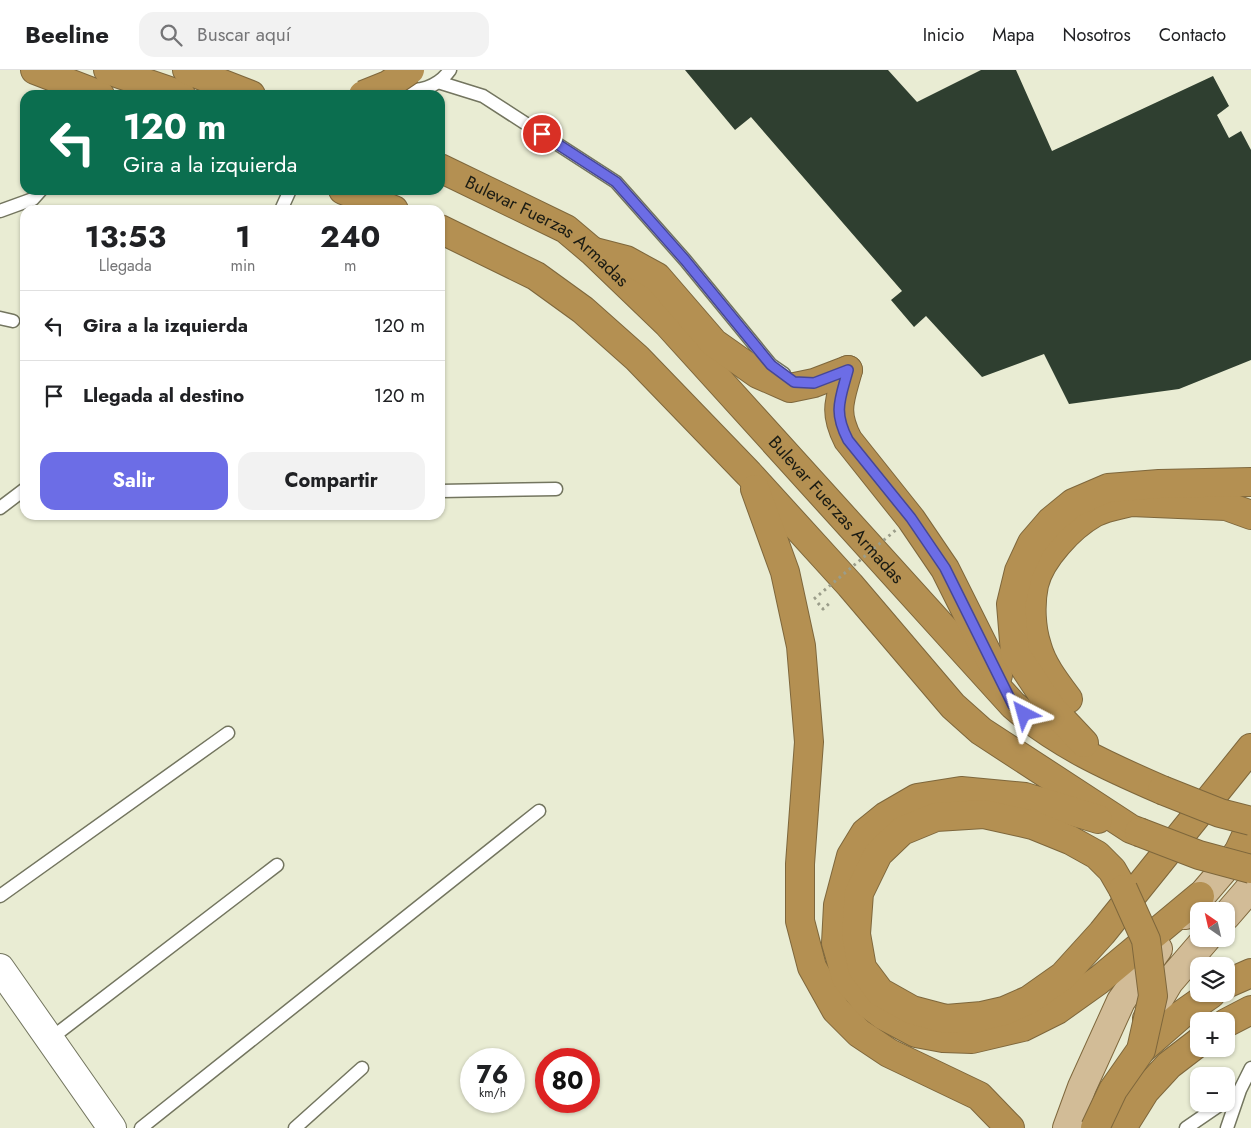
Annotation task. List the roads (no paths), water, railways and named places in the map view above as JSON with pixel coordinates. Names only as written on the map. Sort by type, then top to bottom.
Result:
[{"type":"highway","points":[[36,70],[60,87],[75,90]]},
{"type":"highway","points":[[108,70],[166,90]]},
{"type":"highway","points":[[187,70],[239,90]]},
{"type":"highway","points":[[376,90],[388,85],[410,70]]},
{"type":"highway","name":"Bulevar Fuerzas Armadas","points":[[445,170],[566,229],[592,251],[668,324],[1013,705],[1034,724],[1069,746],[1114,769],[1162,790],[1220,812],[1251,821]]},
{"type":"highway","points":[[356,195],[381,205]]},
{"type":"highway","points":[[445,230],[536,276],[583,310],[637,358],[749,474],[850,585],[953,706],[980,731],[1135,831]]},
{"type":"highway","points":[[592,251],[626,260],[657,277],[714,343],[758,374],[790,388],[814,383],[848,370],[838,408],[841,426],[848,440],[911,518],[945,568],[1013,705]]},
{"type":"highway","points":[[749,474],[785,572],[801,646],[809,742],[800,864],[800,921],[812,968],[836,1010],[859,1033],[889,1053],[979,1096],[1010,1128]]},
{"type":"highway","points":[[1114,769],[1052,709],[1015,653],[1011,604],[1019,571],[1032,543],[1050,521],[1073,503],[1108,488],[1159,484],[1251,482]]},
{"type":"highway","points":[[1114,769],[1054,681],[1037,647],[1032,618],[1034,584],[1048,554],[1072,528],[1095,512],[1131,502],[1238,503],[1251,515]]},
{"type":"highway","points":[[1141,1050],[1153,996],[1146,940],[1123,889],[1112,870],[1097,855],[1070,840],[1033,825],[984,814],[936,817],[902,830],[878,854],[860,893],[856,934],[862,968],[880,992],[912,1010],[946,1019],[1004,1011],[1029,1000],[1063,976],[1102,933],[1251,748]]},
{"type":"highway","points":[[1200,896],[1099,980],[1058,1010],[1023,1027],[972,1039],[943,1038],[916,1033],[884,1016],[867,1003],[846,978],[836,943],[838,905],[850,856],[866,833],[886,816],[917,798],[961,792],[1025,797],[1135,831],[1199,855],[1247,854],[1251,825]]},
{"type":"highway","points":[[1235,980],[1251,973]]},
{"type":"highway","points":[[1095,1128],[1113,1090],[1141,1050],[1181,1015],[1200,1002]]},
{"type":"highway","points":[[1235,1018],[1251,1010]]},
{"type":"highway","points":[[1122,1128],[1145,1091],[1169,1065],[1190,1049]]},
{"type":"main road","points":[[1068,1128],[1082,1087],[1121,1001],[1149,961],[1200,896],[1247,854]]},
{"type":"main road","points":[[1235,906],[1251,887]]},
{"type":"main road","points":[[1109,1128],[1137,1036],[1169,982],[1198,948]]},
{"type":"street","points":[[0,968],[112,1128]]},
{"type":"lane","points":[[387,70],[396,85],[408,90],[422,90],[438,82],[450,70]]},
{"type":"lane","points":[[438,82],[483,96],[616,182],[685,260],[771,365],[794,382],[814,383]]},
{"type":"lane","points":[[0,211],[33,199],[37,195]]},
{"type":"lane","points":[[445,491],[556,489]]},
{"type":"lane","points":[[0,508],[20,493]]},
{"type":"lane","points":[[0,896],[228,733]]},
{"type":"lane","points":[[141,1128],[539,811]]},
{"type":"lane","points":[[50,1039],[277,865]]},
{"type":"lane","points":[[295,1128],[362,1068]]},
{"type":"lane","points":[[1227,1128],[1240,1090],[1251,1068]]},
{"type":"lane","points":[[1235,1094],[1240,1090]]},
{"type":"lane","points":[[1186,1128],[1209,1112]]}]
